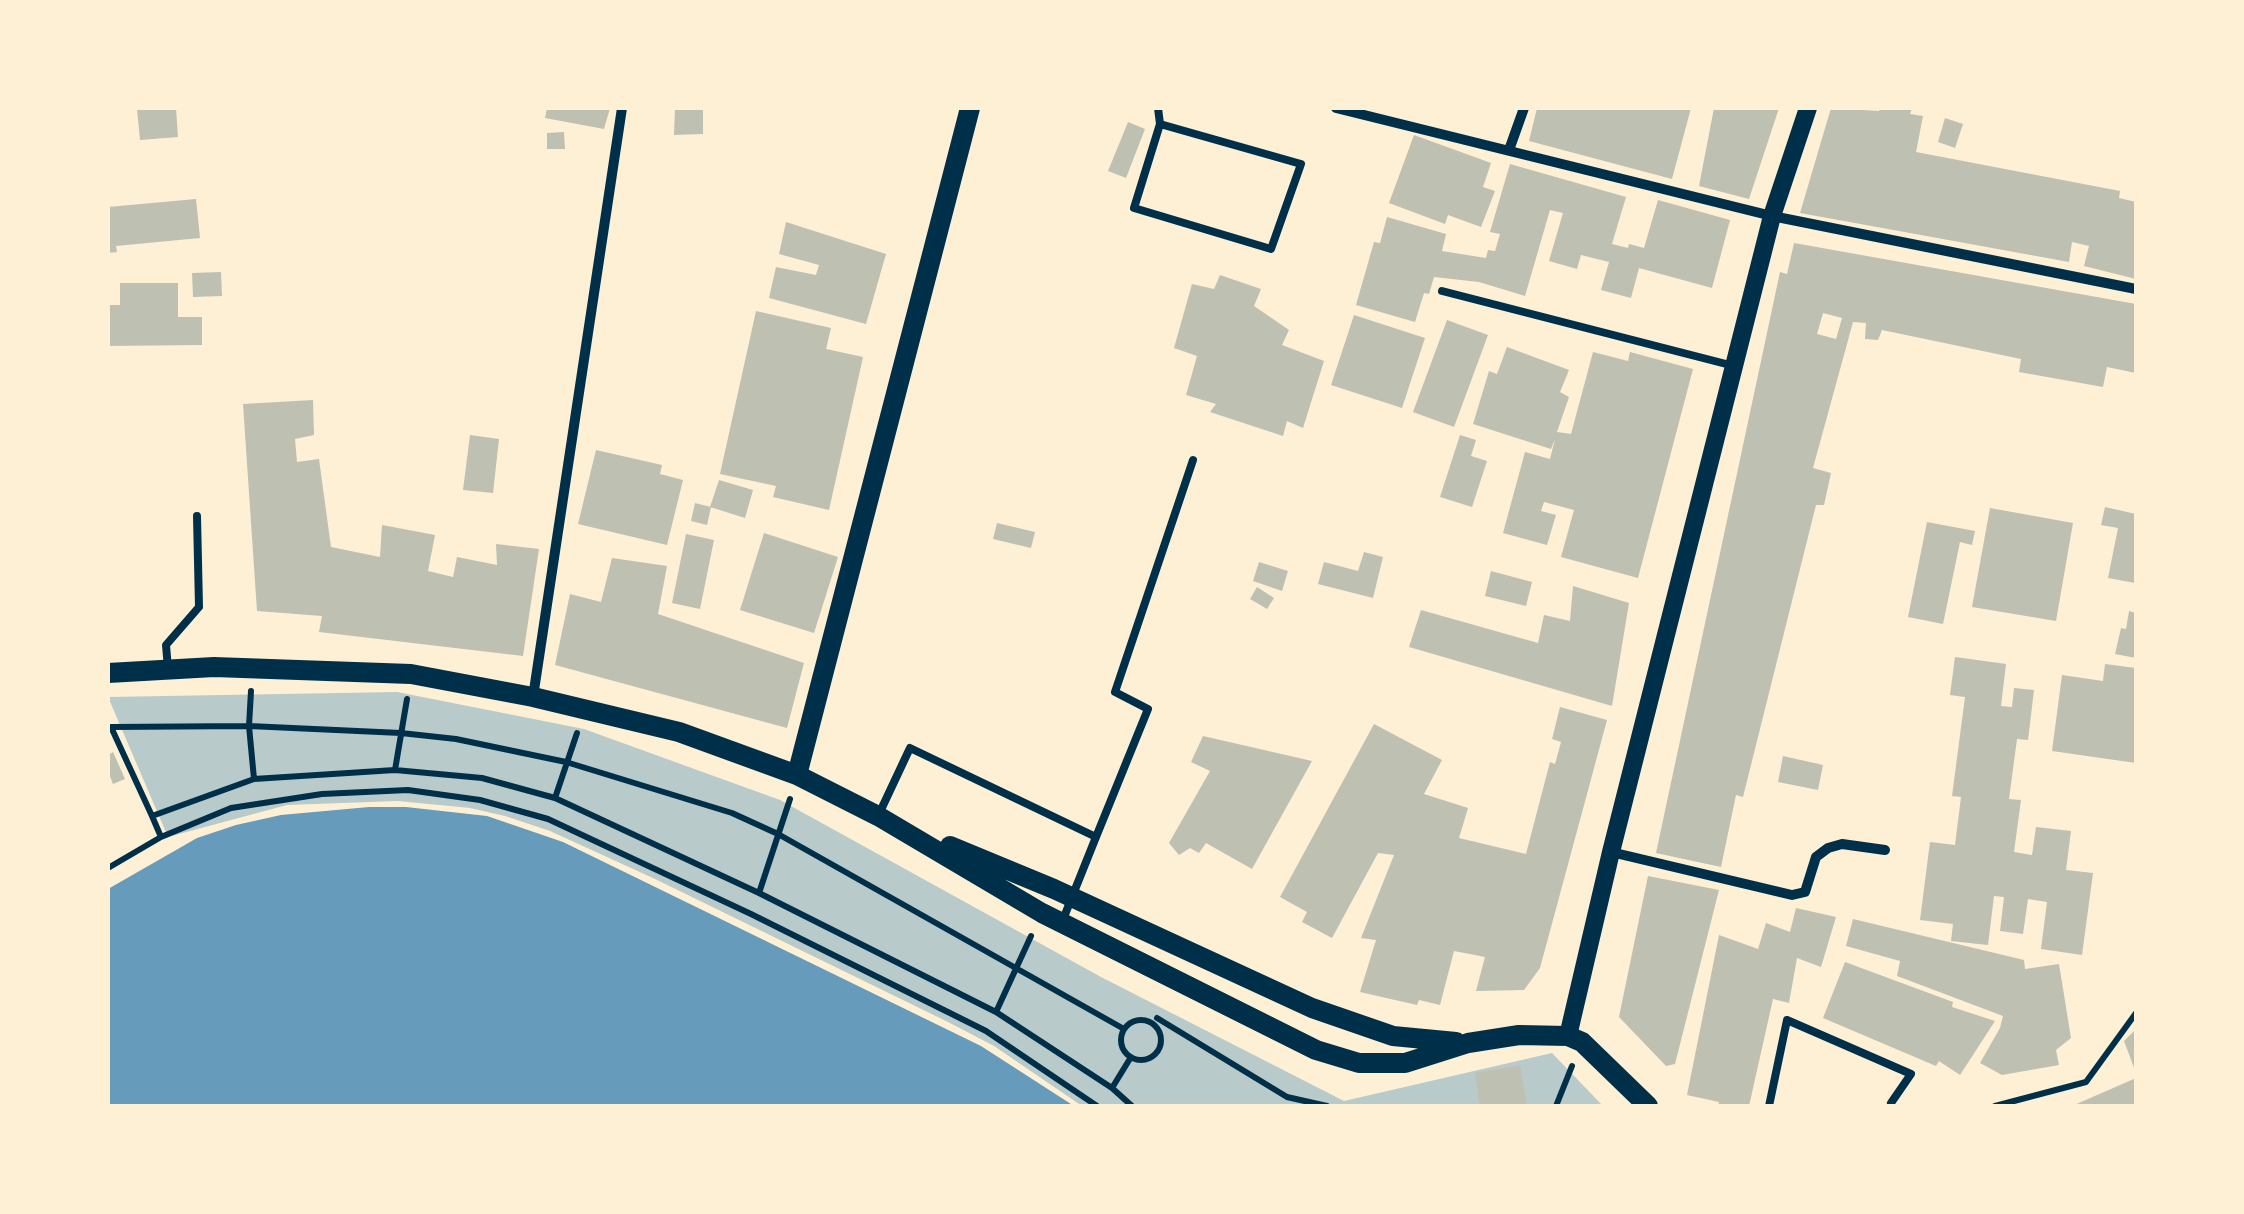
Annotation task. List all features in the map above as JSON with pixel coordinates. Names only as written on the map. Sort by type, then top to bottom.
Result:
[{"type":"main road","points":[[798,776],[970,108]]},
{"type":"main road","points":[[108,673],[214,666],[411,674],[533,697],[678,732],[798,776],[878,816],[1062,922],[1316,1050],[1359,1063],[1405,1063],[1468,1044],[1518,1036],[1575,1039],[1648,1106]]},
{"type":"main road","points":[[878,816],[1074,898],[1312,1008],[1393,1036],[1468,1044]]},
{"type":"street","points":[[533,697],[622,108]]},
{"type":"street","points":[[1336,108],[1369,111],[1772,216],[2136,289]]},
{"type":"street","points":[[1509,150],[1524,108]]},
{"type":"street","points":[[1575,1039],[1611,852],[1772,216],[1808,108]]},
{"type":"street","points":[[1611,852],[1792,895],[1804,892],[1816,857],[1828,848],[1842,844],[1885,850]]},
{"type":"lane","points":[[1158,108],[1160,124],[1134,208],[1271,249],[1301,164],[1160,124]]},
{"type":"lane","points":[[1442,291],[1734,366]]},
{"type":"lane","points":[[1062,922],[1148,708],[1115,692],[1193,460]]},
{"type":"lane","points":[[168,669],[166,644],[199,606],[197,516]]},
{"type":"lane","points":[[878,816],[910,748],[1096,836]]},
{"type":"lane","points":[[1769,1106],[1787,1020],[1911,1074],[1891,1104]]},
{"type":"path","points":[[252,689],[248,726],[254,779]]},
{"type":"path","points":[[395,770],[407,699]]},
{"type":"path","points":[[161,836],[111,727],[248,726],[456,738],[566,762],[732,813],[778,834],[1124,1029]]},
{"type":"path","points":[[555,798],[578,730]]},
{"type":"path","points":[[152,816],[254,779],[395,770],[482,778],[555,798],[759,893],[996,1012],[1112,1088],[1132,1106]]},
{"type":"path","points":[[759,893],[798,776]]},
{"type":"path","points":[[108,868],[161,836],[231,808],[322,794],[408,790],[480,800],[548,819],[752,914],[986,1031],[1097,1106]]},
{"type":"path","points":[[996,1012],[1034,931]]},
{"type":"path","points":[[1995,1106],[2086,1082],[2136,1013]]},
{"type":"path","points":[[1157,1018],[1159,1048],[1144,1060],[1131,1057],[1121,1042],[1124,1029],[1134,1021],[1157,1018],[1287,1097],[1327,1106]]},
{"type":"path","points":[[1556,1106],[1575,1039]]},
{"type":"path","points":[[1112,1088],[1131,1057]]},
{"type":"path","points":[[1283,1106],[1287,1097]]},
{"type":"shaded area","points":[[397,692],[584,729],[780,800],[1101,977],[1344,1101],[1552,1053],[1603,1106],[1082,1106],[994,1046],[948,1022],[655,879],[550,831],[505,816],[470,808],[398,801],[287,805],[168,837],[108,697]]},
{"type":"water","points":[[369,807],[487,816],[563,842],[981,1046],[1074,1106],[108,1106],[108,889],[197,838],[236,825],[281,815]]},
{"type":"building","points":[[176,108],[178,137],[140,140],[137,109]]},
{"type":"building","points":[[547,108],[610,108],[604,129],[545,118]]},
{"type":"building","points":[[675,108],[703,108],[703,134],[674,135]]},
{"type":"building","points":[[1537,108],[1691,108],[1672,179],[1529,141]]},
{"type":"building","points":[[1714,108],[1779,108],[1749,199],[1699,186]]},
{"type":"building","points":[[1831,108],[1912,108],[1910,114],[1923,116],[1916,152],[2120,191],[2119,198],[2136,202],[2136,279],[2084,266],[2089,246],[2072,242],[2069,262],[1800,213]]},
{"type":"building","points":[[1945,118],[1963,124],[1955,148],[1938,142]]},
{"type":"building","points":[[1128,122],[1145,129],[1126,178],[1108,171]]},
{"type":"building","points":[[564,132],[565,149],[547,149],[547,133]]},
{"type":"building","points":[[1414,135],[1491,163],[1483,187],[1495,191],[1481,227],[1448,215],[1445,224],[1389,203]]},
{"type":"building","points":[[1510,164],[1626,197],[1612,244],[1644,248],[1658,200],[1730,220],[1712,288],[1639,268],[1631,298],[1601,290],[1609,262],[1581,255],[1577,269],[1549,261],[1563,213],[1550,210],[1525,296],[1479,282],[1434,277],[1415,322],[1356,305],[1374,242],[1380,243],[1387,217],[1446,234],[1442,251],[1486,258],[1488,250],[1495,251],[1500,234],[1490,232]]},
{"type":"building","points":[[196,199],[200,238],[116,246],[117,252],[108,253],[108,207]]},
{"type":"building","points":[[786,222],[886,254],[866,324],[769,298],[776,267],[816,275],[819,265],[779,254]]},
{"type":"building","points":[[1794,243],[2136,304],[2136,373],[2107,367],[2103,387],[2019,372],[2021,359],[1882,330],[1878,340],[1865,339],[1866,323],[1853,322],[1813,468],[1831,473],[1824,505],[1816,505],[1743,797],[1736,795],[1721,867],[1656,853],[1780,272],[1787,274]],"holes":[[[1823,313],[1842,318],[1836,339],[1817,334]]]},
{"type":"building","points":[[221,272],[222,296],[193,297],[192,273]]},
{"type":"building","points":[[1220,275],[1261,289],[1254,306],[1289,330],[1282,345],[1324,361],[1303,428],[1287,421],[1283,436],[1210,412],[1216,404],[1186,395],[1197,356],[1174,348],[1192,284],[1214,289]]},
{"type":"building","points":[[120,283],[178,283],[178,317],[202,317],[202,345],[108,346],[108,305],[120,305]]},
{"type":"building","points":[[756,311],[831,328],[826,349],[863,357],[829,510],[773,497],[776,486],[720,474]]},
{"type":"building","points":[[1354,315],[1425,338],[1402,408],[1331,385]]},
{"type":"building","points":[[1447,320],[1488,335],[1454,427],[1413,412]]},
{"type":"building","points":[[1507,347],[1569,370],[1560,392],[1569,397],[1557,432],[1571,434],[1593,352],[1628,361],[1630,352],[1693,369],[1638,578],[1561,557],[1574,510],[1544,502],[1541,511],[1556,515],[1547,545],[1503,533],[1525,452],[1550,459],[1555,439],[1551,449],[1473,424],[1489,371],[1497,374]]},
{"type":"building","points":[[313,400],[314,435],[295,439],[297,462],[319,459],[331,547],[380,557],[382,525],[435,535],[428,571],[453,577],[457,557],[497,565],[496,544],[539,549],[523,656],[319,632],[322,616],[257,611],[243,404]]},
{"type":"building","points":[[470,435],[499,439],[493,493],[463,490]]},
{"type":"building","points":[[1460,435],[1476,440],[1471,456],[1487,461],[1472,507],[1440,497]]},
{"type":"building","points":[[596,450],[662,465],[660,474],[683,480],[667,545],[578,524]]},
{"type":"building","points":[[719,480],[753,490],[745,518],[710,507]]},
{"type":"building","points":[[695,503],[711,507],[707,525],[691,521]]},
{"type":"building","points":[[2105,507],[2136,514],[2135,583],[2108,578],[2118,528],[2101,525]]},
{"type":"building","points":[[1990,508],[2073,523],[2056,621],[1972,607]]},
{"type":"building","points":[[1927,522],[1975,531],[1972,545],[1960,542],[1943,624],[1908,617]]},
{"type":"building","points":[[997,523],[1035,532],[1031,548],[993,539]]},
{"type":"building","points":[[764,533],[838,557],[814,633],[740,610]]},
{"type":"building","points":[[686,534],[714,540],[700,609],[672,603]]},
{"type":"building","points":[[1364,552],[1383,557],[1373,598],[1318,584],[1324,562],[1358,571]]},
{"type":"building","points":[[612,558],[667,566],[658,614],[804,663],[787,728],[555,665],[570,594],[601,602]]},
{"type":"building","points":[[1259,562],[1288,571],[1282,591],[1253,581]]},
{"type":"building","points":[[1491,571],[1532,582],[1526,606],[1485,596]]},
{"type":"building","points":[[1573,586],[1629,603],[1612,706],[1409,647],[1421,610],[1538,643],[1544,615],[1570,621]]},
{"type":"building","points":[[1257,587],[1274,598],[1267,609],[1250,599]]},
{"type":"building","points":[[2129,611],[2136,613],[2136,658],[2115,654]]},
{"type":"building","points":[[1955,657],[2006,664],[2001,706],[2012,707],[2014,688],[2034,690],[2028,740],[2017,739],[2009,799],[2021,800],[2014,852],[2032,855],[2036,827],[2071,831],[2066,870],[2093,873],[2082,955],[2041,949],[2047,902],[2028,899],[2023,934],[2000,931],[2004,897],[1994,896],[1988,945],[1951,941],[1953,924],[1920,920],[1930,842],[1955,845],[1961,797],[1952,796],[1965,697],[1950,695]]},
{"type":"building","points":[[2105,664],[2136,668],[2136,763],[2052,751],[2062,675],[2103,681]]},
{"type":"building","points":[[1560,707],[1607,720],[1540,968],[1524,990],[1476,991],[1485,957],[1454,951],[1440,1005],[1419,1000],[1417,1005],[1360,992],[1376,940],[1361,938],[1394,855],[1378,853],[1332,938],[1302,922],[1307,912],[1280,897],[1374,724],[1442,760],[1424,794],[1468,808],[1459,838],[1526,854],[1550,762],[1555,764],[1561,742],[1552,739]]},
{"type":"building","points":[[1203,736],[1312,761],[1252,869],[1206,843],[1199,853],[1190,848],[1179,855],[1169,843],[1210,771],[1191,762]]},
{"type":"building","points":[[113,752],[125,779],[113,784],[108,755]]},
{"type":"building","points":[[1783,756],[1823,765],[1818,790],[1778,782]]},
{"type":"building","points":[[1648,876],[1719,890],[1675,1064],[1666,1066],[1619,1017]]},
{"type":"building","points":[[1796,908],[1836,917],[1821,967],[1797,958],[1789,1003],[1773,999],[1749,1106],[1718,1106],[1719,1102],[1687,1095],[1719,935],[1758,949],[1766,923],[1790,932]]},
{"type":"building","points":[[1853,919],[2024,960],[2025,969],[2059,964],[2071,1038],[2056,1050],[2059,1065],[2002,1075],[1980,1063],[2003,1016],[1897,976],[1900,961],[1846,946]]},
{"type":"building","points":[[1845,962],[1995,1021],[1960,1075],[1939,1061],[1936,1066],[1823,1018]]},
{"type":"building","points":[[2136,1029],[2136,1073],[2124,1041]]},
{"type":"building","points":[[1520,1065],[1527,1106],[1480,1106],[1475,1073]]},
{"type":"building","points":[[2136,1078],[2136,1106],[2072,1106]]}]
